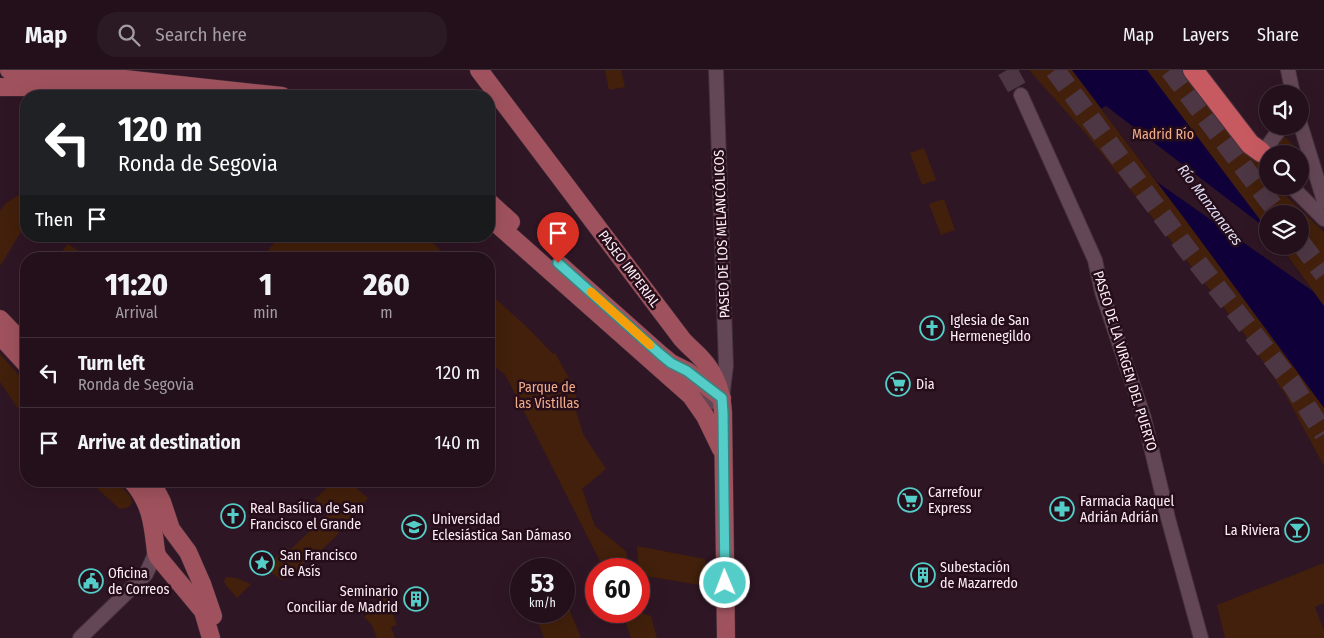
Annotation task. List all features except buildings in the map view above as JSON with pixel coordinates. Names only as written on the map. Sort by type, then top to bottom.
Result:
[{"type":"highway","points":[[1193,70],[1250,144],[1259,152]]},
{"type":"main road","points":[[9,70],[97,76],[226,90]]},
{"type":"main road","name":"PASEO IMPERIAL","points":[[479,70],[494,90]]},
{"type":"main road","points":[[0,87],[97,76]]},
{"type":"main road","points":[[0,77],[76,78],[131,90]]},
{"type":"main road","name":"PASEO IMPERIAL","points":[[495,91],[685,343],[702,358],[709,368],[722,398]]},
{"type":"main road","points":[[495,207],[660,354],[671,363],[687,371],[722,398],[726,638]]},
{"type":"main road","points":[[495,222],[691,396],[705,416],[723,454]]},
{"type":"main road","points":[[0,319],[20,340]]},
{"type":"main road","points":[[0,336],[20,358]]},
{"type":"main road","points":[[137,487],[149,508],[155,549],[166,567],[207,610],[211,638]]},
{"type":"main road","points":[[155,487],[171,528],[188,552],[207,610],[220,638]]},
{"type":"street","name":"PASEO DE LOS MELANCÓLICOS","points":[[716,70],[726,330],[726,366],[722,398]]},
{"type":"street","points":[[1288,70],[1291,85]]},
{"type":"street","name":"PASEO DE LA VIRGEN DEL PUERTO","points":[[1020,94],[1095,260],[1102,292],[1144,418],[1170,526],[1201,638]]},
{"type":"street","points":[[1304,135],[1324,201]]},
{"type":"street","points":[[1300,195],[1324,219]]},
{"type":"street","points":[[691,396],[700,401],[710,403],[722,398]]},
{"type":"street","points":[[146,574],[155,549]]},
{"type":"street","points":[[80,638],[146,574],[166,567]]},
{"type":"green space","points":[[605,70],[621,70],[625,87],[609,90]]},
{"type":"green space","name":"Madrid Río","points":[[1029,70],[1190,70],[1259,161],[1259,195],[1285,195],[1295,205],[1259,205],[1259,255],[1309,255],[1309,218],[1324,232],[1324,466],[1285,394],[1241,329],[1087,135]]},
{"type":"green space","points":[[1283,135],[1293,145],[1281,145],[1279,142]]},
{"type":"green space","points":[[924,148],[936,180],[922,185],[910,153]]},
{"type":"green space","points":[[20,194],[20,234],[0,266],[0,211],[5,204]]},
{"type":"green space","points":[[944,199],[955,230],[941,235],[929,204]]},
{"type":"green space","points":[[275,242],[432,242],[442,252],[267,252]]},
{"type":"green space","points":[[68,244],[81,252],[62,252]]},
{"type":"green space","name":"Parque de las Vistillas","points":[[495,298],[553,354],[555,353],[573,385],[579,409],[576,411],[583,434],[606,469],[582,489],[595,526],[626,551],[627,558],[598,558],[506,376],[495,366]]},
{"type":"green space","points":[[0,354],[20,376],[20,411],[0,382]]},
{"type":"green space","points":[[96,487],[122,487],[130,496],[132,503],[127,508],[120,509]]},
{"type":"green space","points":[[328,487],[355,487],[368,498],[336,536],[311,560],[309,559],[286,580],[284,578],[282,580],[265,568],[287,547],[290,550],[329,513],[315,499]]},
{"type":"green space","points":[[637,546],[705,559],[706,586],[650,577],[650,558],[638,558]]},
{"type":"green space","points":[[1324,563],[1324,603],[1315,607],[1324,631],[1324,638],[1225,638],[1217,605]]},
{"type":"green space","points":[[226,577],[236,578],[251,584],[237,598],[225,584]]},
{"type":"green space","points":[[386,594],[397,625],[391,627],[395,638],[377,638],[372,625],[364,617]]},
{"type":"green space","points":[[651,616],[657,638],[631,638],[626,623],[650,623]]},
{"type":"green space","points":[[538,623],[575,623],[581,638],[544,638]]},
{"type":"water","name":"Río Manzanares","points":[[1072,70],[1147,70],[1259,218],[1259,255],[1287,255],[1324,306],[1324,408]]},
{"type":"pier","points":[[1106,106],[1259,223],[1259,253],[1157,182],[1101,109]]},
{"type":"pier","points":[[1261,255],[1287,255],[1314,292]]},
{"type":"tunnel","points":[[1007,70],[1021,95]]},
{"type":"tunnel","points":[[1055,70],[1186,248],[1291,382],[1324,434]]},
{"type":"tunnel","points":[[1170,70],[1272,205]]},
{"type":"tunnel","points":[[1309,254],[1324,274]]},
{"type":"slow traffic","points":[[591,292],[650,345]]},
{"type":"place","name":"Iglesia de San Hermenegildo","points":[[932,328]]},
{"type":"place","name":"Dia","points":[[898,384]]},
{"type":"place","name":"Carrefour Express","points":[[910,500]]},
{"type":"place","name":"Farmacia Raquel Adrián Adrián","points":[[1062,509]]},
{"type":"place","name":"Real Basílica de San Francisco el Grande","points":[[233,516]]},
{"type":"place","name":"Universidad Eclesiástica San Dámaso","points":[[414,527]]},
{"type":"place","name":"La Riviera","points":[[1297,530]]},
{"type":"place","name":"San Francisco de Asís","points":[[262,563]]},
{"type":"place","name":"Subestación de Mazarredo","points":[[923,575]]},
{"type":"place","name":"Oficina de Correos","points":[[91,581]]},
{"type":"place","name":"Seminario Conciliar de Madrid","points":[[416,599]]},
{"type":"route","points":[[558,263],[660,354],[671,363],[687,371],[722,398],[725,583]]}]
